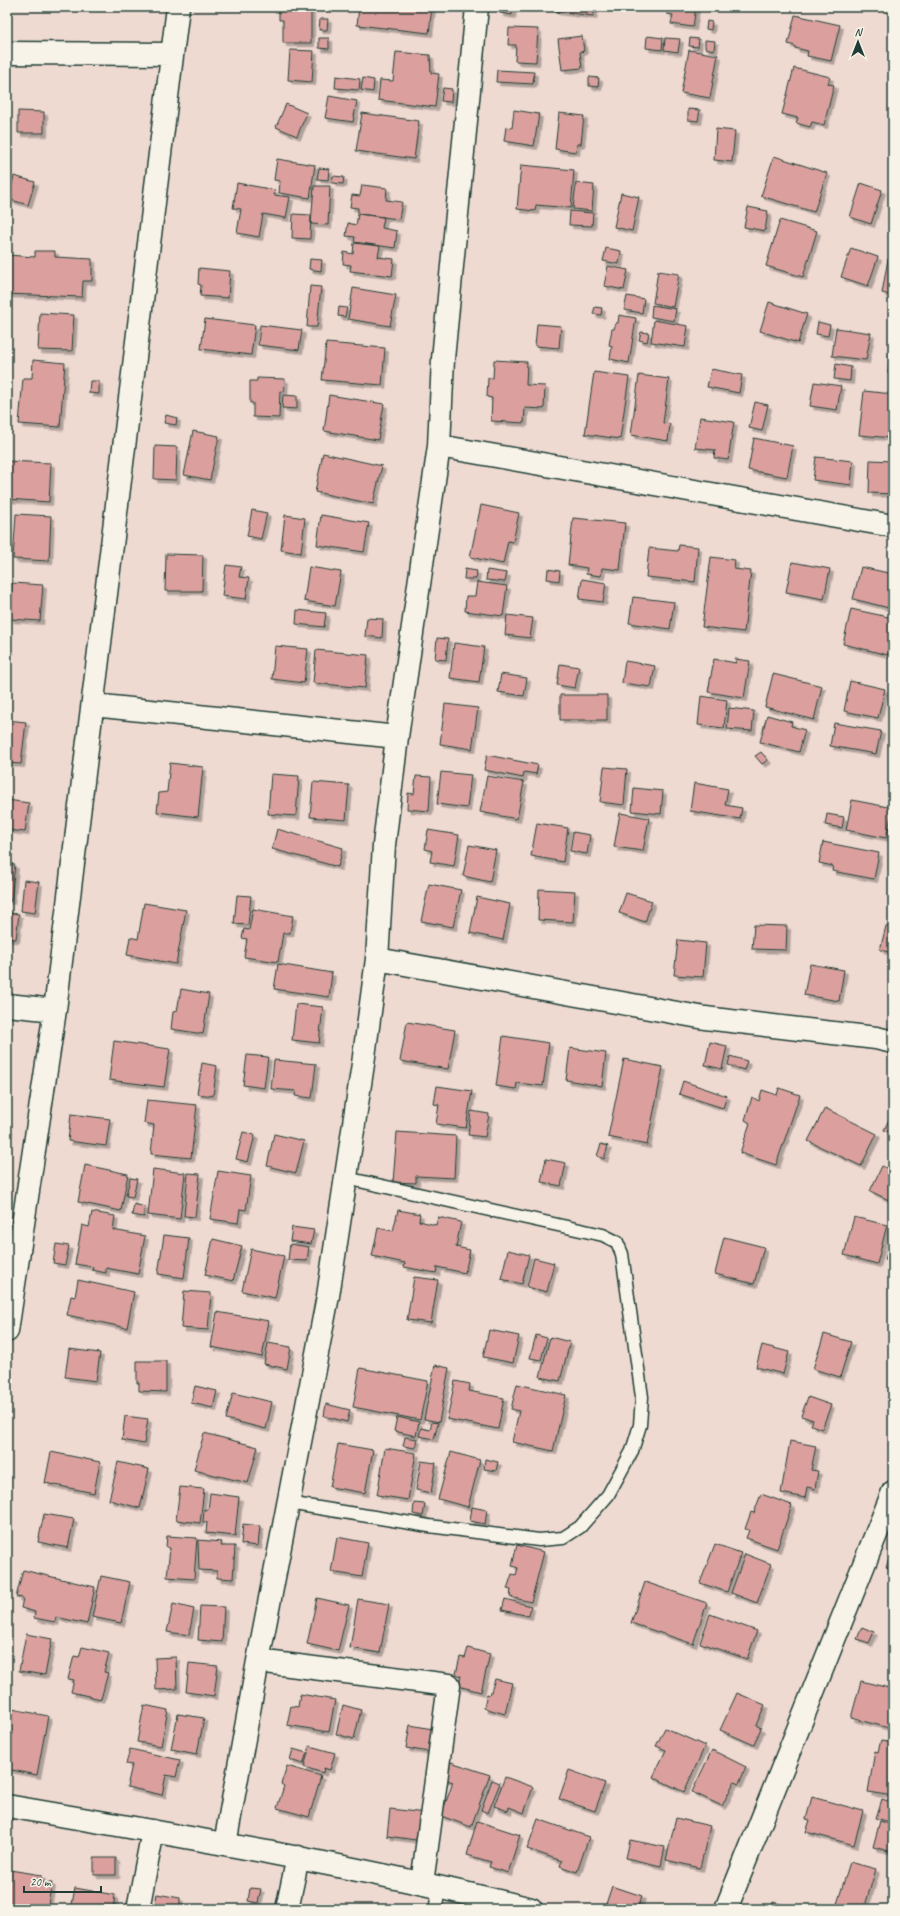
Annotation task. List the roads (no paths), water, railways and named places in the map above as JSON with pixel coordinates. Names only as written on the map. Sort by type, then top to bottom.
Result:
[{"type":"street","points":[[7,1330],[55,1010],[178,7]]},
{"type":"street","points":[[225,1844],[258,1661],[328,1296],[378,959],[384,845],[397,737],[438,446],[443,359],[477,7]]},
{"type":"street","points":[[7,53],[172,54]]},
{"type":"street","points":[[438,446],[893,526]]},
{"type":"street","points":[[93,705],[397,737]]},
{"type":"street","points":[[378,959],[705,1018],[876,1038],[893,1042]]},
{"type":"street","points":[[7,1005],[55,1010]]},
{"type":"street","points":[[726,1909],[893,1492]]},
{"type":"street","points":[[258,1661],[449,1686],[431,1885]]},
{"type":"street","points":[[7,1806],[298,1857],[431,1885],[531,1909]]},
{"type":"street","points":[[138,1909],[152,1831]]},
{"type":"street","points":[[287,1909],[298,1857]]},
{"type":"lane","points":[[288,1503],[452,1529],[539,1540],[563,1538],[580,1527],[608,1495],[632,1451],[640,1425],[642,1397],[622,1254],[617,1242],[603,1235],[346,1178]]},
{"type":"lane","points":[[431,1885],[435,1909]]}]
